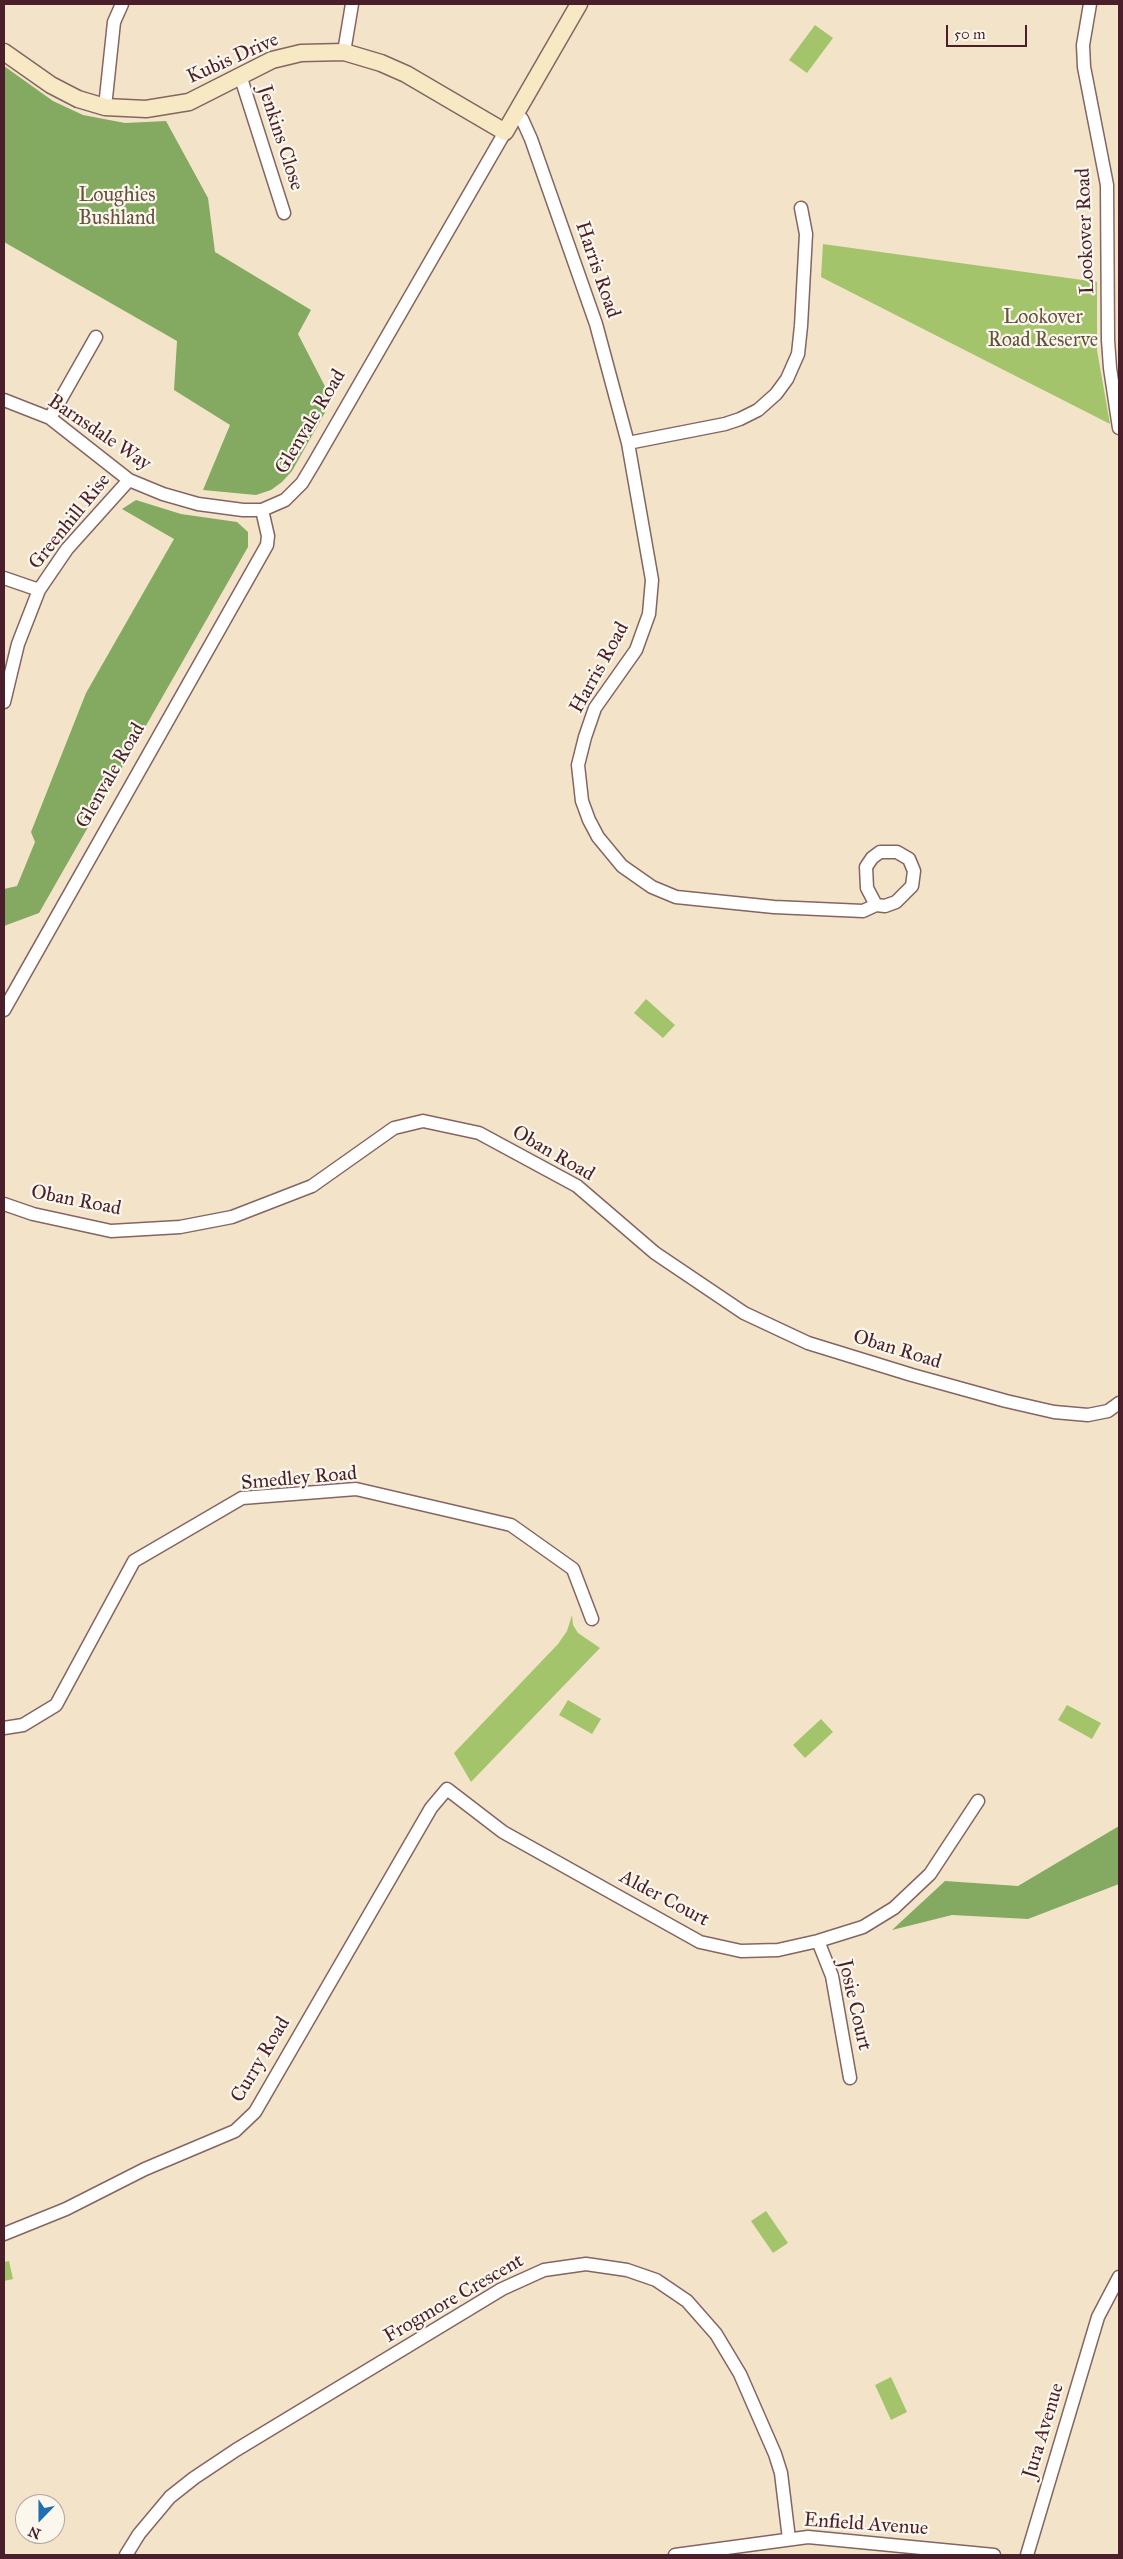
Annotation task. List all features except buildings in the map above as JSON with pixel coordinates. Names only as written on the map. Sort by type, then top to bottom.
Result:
[{"type":"street","points":[[106,107],[114,22],[122,4]]},
{"type":"street","points":[[344,52],[352,4]]},
{"type":"street","name":"Glenvale Road","points":[[4,1010],[267,545],[268,536],[262,510],[285,500],[302,483],[506,132],[578,4]]},
{"type":"street","name":"Lookover Road","points":[[1090,4],[1083,45],[1084,67],[1106,185],[1108,340],[1119,428]]},
{"type":"street","name":"Kubis Drive","points":[[4,52],[52,85],[78,99],[106,107],[146,109],[189,102],[240,74],[272,60],[300,53],[344,52],[382,63],[406,74],[506,132]]},
{"type":"street","name":"Jenkins Close","points":[[240,74],[284,213]]},
{"type":"street","name":"Harris Road","points":[[515,115],[522,120],[531,139],[596,324],[628,443],[652,580],[649,614],[636,650],[595,708],[578,765],[582,800],[598,837],[622,866],[652,887],[676,897],[850,912],[863,911],[876,905],[885,906],[896,902],[912,886],[914,872],[908,859],[897,852],[880,852],[866,866],[867,888],[876,905]]},
{"type":"street","points":[[628,443],[726,424],[758,410],[776,394],[787,379],[798,354],[802,326],[806,234],[801,208]]},
{"type":"street","points":[[50,418],[98,334]]},
{"type":"street","name":"Barnsdale Way","points":[[4,400],[50,418],[129,480],[198,504],[243,510],[262,510]]},
{"type":"street","name":"Greenhill Rise","points":[[4,702],[18,644],[39,590],[68,549],[129,480]]},
{"type":"street","points":[[4,578],[39,590]]},
{"type":"street","name":"Oban Road","points":[[4,1204],[33,1214],[111,1231],[180,1227],[232,1217],[312,1186],[394,1128],[423,1121],[479,1133],[577,1186],[655,1253],[744,1313],[808,1342],[912,1375],[1054,1412],[1088,1415],[1108,1411],[1119,1403]]},
{"type":"street","name":"Smedley Road","points":[[4,1728],[22,1725],[56,1705],[134,1561],[242,1498],[356,1489],[511,1525],[573,1570],[592,1619]]},
{"type":"street","name":"Alder Court","points":[[447,1790],[503,1832],[700,1942],[741,1951],[778,1950],[818,1941],[863,1927],[907,1899],[930,1874],[978,1801]]},
{"type":"street","name":"Curry Road","points":[[4,2234],[66,2209],[145,2169],[235,2131],[255,2112],[431,1808],[447,1790]]},
{"type":"street","name":"Josie Court","points":[[818,1941],[832,1976],[850,2078]]},
{"type":"street","name":"Frogmore Crescent","points":[[126,2555],[148,2522],[170,2497],[194,2478],[236,2450],[502,2289],[544,2270],[586,2264],[627,2270],[656,2280],[687,2301],[716,2334],[740,2374],[776,2454],[781,2473],[789,2539]]},
{"type":"street","name":"Jura Avenue","points":[[1027,2555],[1098,2317],[1119,2277]]},
{"type":"street","name":"Enfield Avenue","points":[[675,2555],[789,2539],[828,2538],[994,2555]]},
{"type":"green space","points":[[815,25],[833,38],[807,73],[789,60]]},
{"type":"green space","name":"Loughies Bushland","points":[[4,66],[53,101],[83,115],[125,123],[166,121],[208,198],[215,252],[311,310],[298,334],[332,400],[292,471],[271,490],[256,495],[203,490],[230,425],[174,390],[177,341],[4,242]]},
{"type":"green space","name":"Lookover Road Reserve","points":[[823,244],[1097,282],[1097,350],[1110,424],[821,277]]},
{"type":"green space","points":[[136,500],[181,514],[237,522],[248,532],[248,547],[39,913],[4,926],[4,889],[17,886],[35,842],[31,832],[86,693],[174,539],[122,509]]},
{"type":"green space","points":[[646,999],[675,1025],[663,1038],[634,1013]]},
{"type":"green space","points":[[572,1615],[573,1625],[578,1633],[600,1648],[471,1782],[454,1753],[558,1644],[567,1631]]},
{"type":"green space","points":[[568,1700],[601,1719],[592,1734],[559,1715]]},
{"type":"green space","points":[[1067,1705],[1101,1723],[1092,1739],[1058,1720]]},
{"type":"green space","points":[[821,1719],[833,1732],[805,1758],[793,1745]]},
{"type":"green space","points":[[1119,1826],[1119,1884],[1028,1919],[952,1915],[892,1930],[945,1881],[1018,1886]]},
{"type":"green space","points":[[766,2211],[788,2243],[773,2253],[751,2221]]},
{"type":"green space","points":[[9,2261],[13,2279],[4,2281],[4,2262]]},
{"type":"green space","points":[[891,2377],[907,2412],[891,2420],[875,2385]]}]
